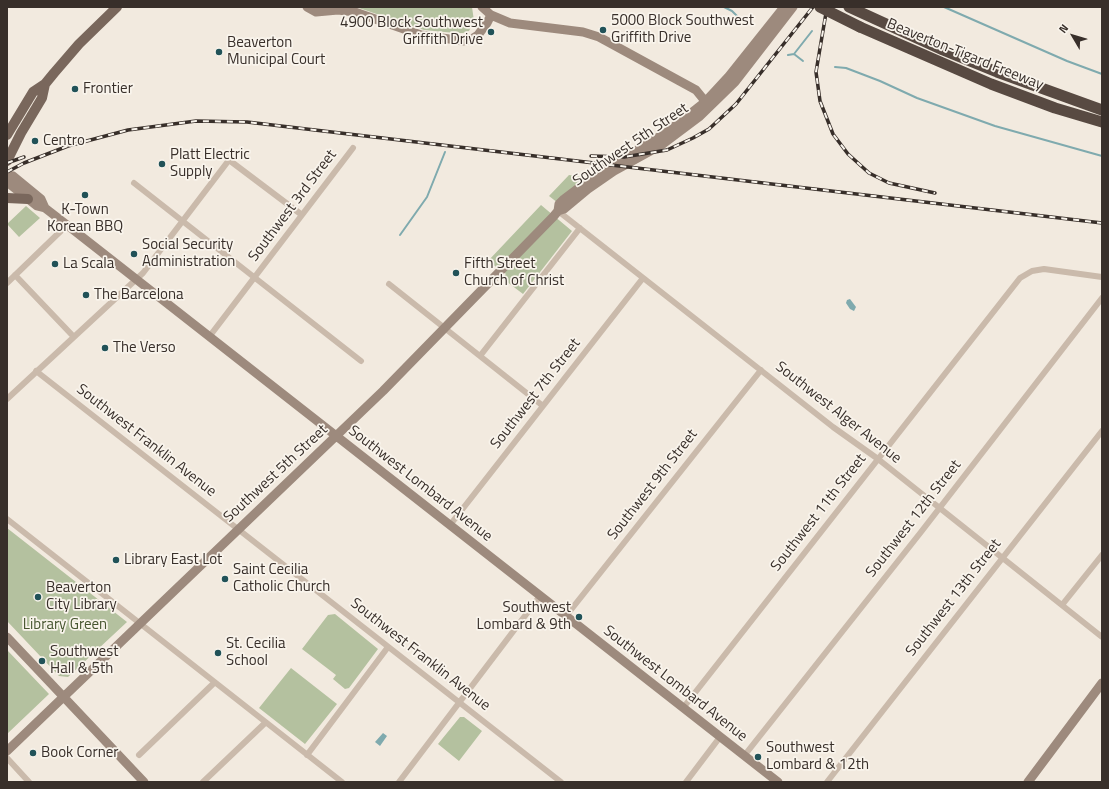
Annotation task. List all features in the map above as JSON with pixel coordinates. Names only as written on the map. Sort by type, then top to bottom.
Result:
[{"type":"highway","name":"Beaverton-Tigard Freeway","points":[[820,7],[860,27],[991,84],[1055,108],[1102,122]]},
{"type":"highway","name":"Beaverton-Tigard Freeway","points":[[849,7],[997,72],[1102,110]]},
{"type":"main road","points":[[7,135],[33,92],[45,84],[79,44],[117,7]]},
{"type":"main road","points":[[7,161],[21,133],[42,98],[45,84]]},
{"type":"main road","points":[[7,121],[19,114]]},
{"type":"main road","points":[[7,198],[28,199]]},
{"type":"street","points":[[307,7],[316,12],[338,10],[355,12],[421,36],[463,41],[470,40],[478,35],[490,15]]},
{"type":"street","points":[[482,7],[490,15],[510,23],[583,32],[599,37],[696,90],[707,105]]},
{"type":"street","name":"Southwest 5th Street","points":[[707,105],[784,7]]},
{"type":"street","name":"Southwest 5th Street","points":[[7,750],[336,436],[558,211],[564,209],[609,174],[672,138],[707,105],[735,82],[793,7]]},
{"type":"street","name":"Southwest 3rd Street","points":[[209,337],[353,148]]},
{"type":"street","points":[[7,399],[73,336],[143,273],[229,160],[302,216]]},
{"type":"street","name":"Southwest Lombard Avenue","points":[[7,175],[13,176],[41,199],[45,208]]},
{"type":"street","name":"Southwest Lombard Avenue","points":[[7,182],[36,206],[45,208],[67,225],[778,782]]},
{"type":"street","points":[[134,183],[256,277],[361,361]]},
{"type":"street","name":"Southwest Alger Avenue","points":[[558,211],[832,427],[878,459],[1102,637]]},
{"type":"street","points":[[7,283],[67,225]]},
{"type":"street","points":[[480,356],[580,228]]},
{"type":"street","name":"Southwest 11th Street","points":[[683,708],[1020,278],[1032,271],[1044,269],[1102,277]]},
{"type":"street","points":[[15,275],[73,336]]},
{"type":"street","name":"Southwest 7th Street","points":[[450,525],[643,278]]},
{"type":"street","points":[[389,284],[543,406]]},
{"type":"street","name":"Southwest 12th Street","points":[[744,756],[940,508],[1102,298]]},
{"type":"street","name":"Southwest 9th Street","points":[[566,616],[761,370]]},
{"type":"street","name":"Southwest Franklin Avenue","points":[[36,371],[237,530],[561,782]]},
{"type":"street","points":[[7,388],[13,394]]},
{"type":"street","name":"Southwest 13th Street","points":[[827,782],[1102,431]]},
{"type":"street","points":[[7,519],[342,782]]},
{"type":"street","points":[[1062,605],[1102,555]]},
{"type":"street","points":[[399,782],[540,596]]},
{"type":"street","points":[[7,636],[144,782]]},
{"type":"street","points":[[307,755],[388,647]]},
{"type":"street","points":[[139,755],[214,683]]},
{"type":"street","points":[[1028,782],[1102,683]]},
{"type":"street","points":[[203,782],[266,723]]},
{"type":"street","points":[[686,782],[720,737]]},
{"type":"street","points":[[7,758],[29,782]]},
{"type":"green space","points":[[356,7],[472,7],[474,21],[469,31],[463,33],[424,30]]},
{"type":"green space","points":[[569,175],[592,178],[567,210],[549,196]]},
{"type":"green space","points":[[541,205],[572,231],[523,294],[502,278],[506,274],[488,261]]},
{"type":"green space","points":[[26,206],[40,218],[19,237],[7,224]]},
{"type":"green space","name":"Library Green","points":[[7,528],[127,622],[68,677],[59,676],[7,621]]},
{"type":"green space","points":[[335,614],[378,649],[349,688],[345,689],[333,679],[336,675],[302,649],[328,615]]},
{"type":"green space","points":[[8,651],[49,694],[7,734],[7,652]]},
{"type":"green space","points":[[291,668],[337,704],[305,744],[259,708]]},
{"type":"green space","points":[[460,717],[464,717],[482,731],[459,761],[438,744]]},
{"type":"water","points":[[850,299],[856,307],[854,311],[850,309],[846,303],[847,300]]},
{"type":"water","points":[[383,733],[387,736],[380,746],[375,742]]},
{"type":"waterway","points":[[724,7],[732,11],[738,17]]},
{"type":"waterway","points":[[944,7],[1067,61],[1102,74]]},
{"type":"waterway","points":[[794,54],[812,31]]},
{"type":"waterway","points":[[788,55],[794,54],[803,61]]},
{"type":"waterway","points":[[835,67],[846,68],[880,81],[917,98],[995,126],[1102,156]]},
{"type":"waterway","points":[[400,235],[427,197],[445,152]]},
{"type":"railway","points":[[591,156],[624,157],[667,150],[709,129],[736,104],[813,7]]},
{"type":"railway","points":[[827,7],[816,72],[820,101],[833,134],[848,154],[869,173],[889,183],[935,193]]},
{"type":"railway","points":[[7,172],[24,163],[68,146],[128,130],[196,121],[247,122],[1102,223]]},
{"type":"railway","points":[[7,163],[24,157]]},
{"type":"place","name":"5000 Block Southwest Griffith Drive","points":[[603,30]]},
{"type":"place","name":"4900 Block Southwest Griffith Drive","points":[[491,32]]},
{"type":"place","name":"Beaverton Municipal Court","points":[[219,52]]},
{"type":"place","name":"Frontier","points":[[75,89]]},
{"type":"place","name":"Centro","points":[[35,141]]},
{"type":"place","name":"Platt Electric Supply","points":[[162,164]]},
{"type":"place","name":"K-Town Korean BBQ","points":[[85,195]]},
{"type":"place","name":"Social Security Administration","points":[[134,254]]},
{"type":"place","name":"La Scala","points":[[55,264]]},
{"type":"place","name":"Fifth Street Church of Christ","points":[[456,273]]},
{"type":"place","name":"The Barcelona","points":[[86,295]]},
{"type":"place","name":"The Verso","points":[[105,348]]},
{"type":"place","name":"Library East Lot","points":[[116,560]]},
{"type":"place","name":"Saint Cecilia Catholic Church","points":[[225,579]]},
{"type":"place","name":"Beaverton City Library","points":[[38,597]]},
{"type":"place","name":"Southwest Lombard & 9th","points":[[579,617]]},
{"type":"place","name":"St. Cecilia School","points":[[218,653]]},
{"type":"place","name":"Southwest Hall & 5th","points":[[42,661]]},
{"type":"place","name":"Book Corner","points":[[33,753]]},
{"type":"place","name":"Southwest Lombard & 12th","points":[[758,757]]}]
